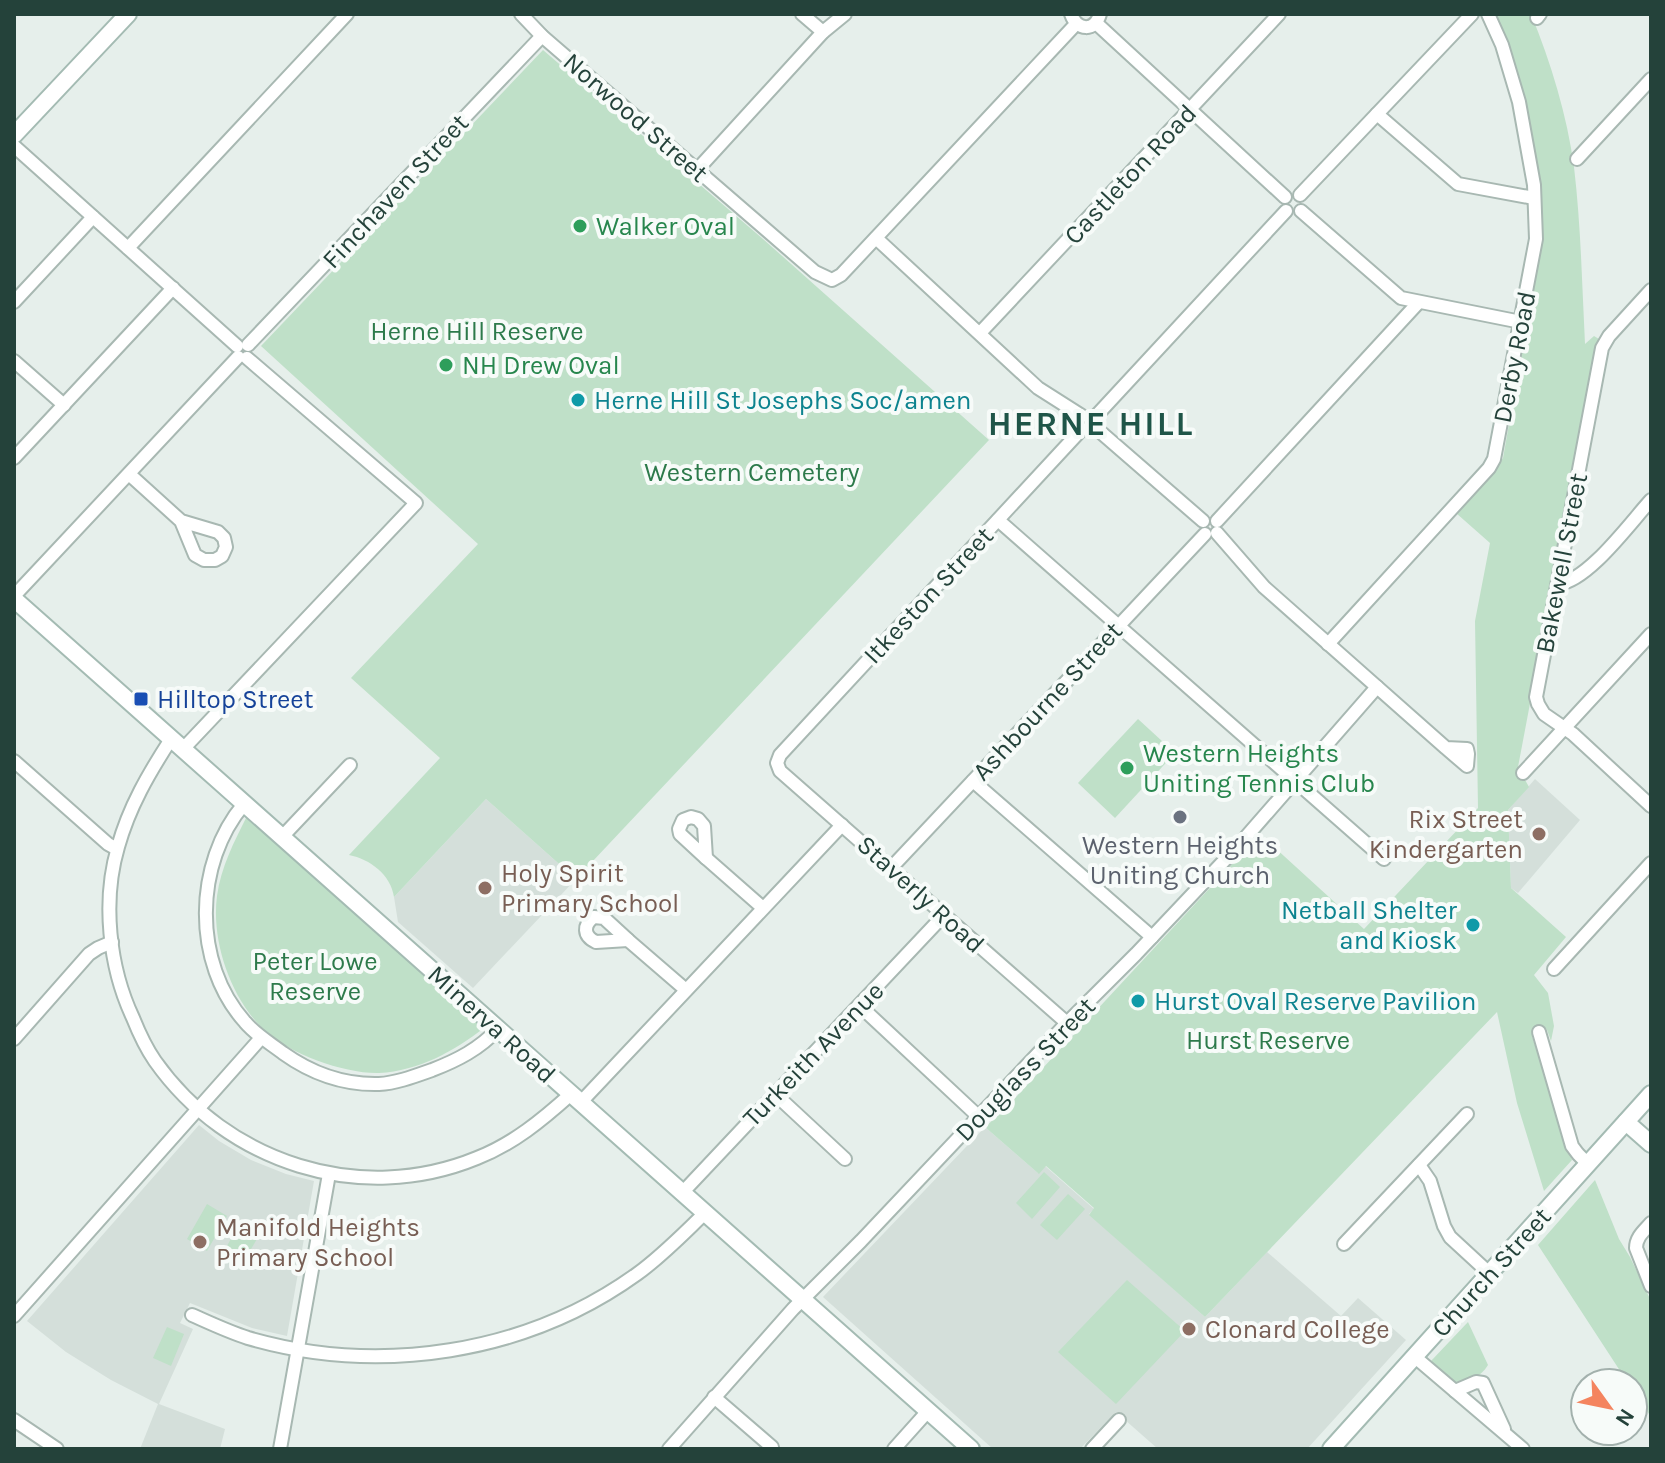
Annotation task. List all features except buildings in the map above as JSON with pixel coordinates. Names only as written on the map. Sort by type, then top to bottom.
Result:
[{"type":"street","points":[[18,124],[128,14]]},
{"type":"street","points":[[128,248],[347,14]]},
{"type":"street","name":"Norwood Street","points":[[521,14],[542,36],[826,279],[832,280],[841,275],[876,238]]},
{"type":"street","points":[[802,14],[823,32]]},
{"type":"street","points":[[697,170],[823,32],[845,14]]},
{"type":"street","name":"Castleton Road","points":[[980,333],[1279,14]]},
{"type":"street","points":[[1300,195],[1472,14]]},
{"type":"street","name":"Derby Road","points":[[1328,644],[1491,464],[1536,239],[1534,185],[1519,102],[1502,45],[1488,14]]},
{"type":"street","points":[[1285,197],[1098,18],[1090,27],[1082,27],[1074,19],[876,238],[1038,388],[1092,432],[1097,422],[1286,211]]},
{"type":"street","name":"Finchaven Street","points":[[15,601],[129,474],[542,36]]},
{"type":"street","points":[[1577,159],[1651,79]]},
{"type":"street","points":[[1377,114],[1458,184],[1534,198]]},
{"type":"street","points":[[14,146],[416,503],[147,776],[117,849],[111,887],[112,942],[125,1002],[154,1059],[178,1090],[198,1109],[263,1153],[329,1174],[394,1177],[420,1174],[469,1161],[510,1142],[576,1098],[686,990],[842,825]]},
{"type":"street","points":[[1294,193],[1300,195],[1303,201],[1301,211],[1295,214],[1286,211],[1282,203],[1285,197],[1294,193]]},
{"type":"street","points":[[1301,211],[1401,298],[1521,322]]},
{"type":"street","points":[[14,302],[93,217]]},
{"type":"street","points":[[14,458],[173,288]]},
{"type":"street","name":"Bakewell Street","points":[[1651,290],[1602,346],[1536,699],[1544,714],[1651,806]]},
{"type":"street","name":"Ashbourne Street","points":[[891,868],[1418,303]]},
{"type":"street","points":[[14,361],[64,405]]},
{"type":"street","points":[[1097,422],[1211,527],[1264,587],[1446,748]]},
{"type":"street","name":"Itkeston Street","points":[[777,763],[780,755],[998,520],[1082,423]]},
{"type":"street","points":[[129,474],[181,521]]},
{"type":"street","points":[[1558,584],[1573,580],[1587,570],[1651,500]]},
{"type":"street","points":[[998,520],[1384,859]]},
{"type":"street","name":"Minerva Road","points":[[15,601],[971,1449]]},
{"type":"street","points":[[1523,773],[1651,634]]},
{"type":"street","name":"Douglass Street","points":[[669,1449],[803,1300],[1239,845],[1377,687]]},
{"type":"street","points":[[14,761],[117,849]]},
{"type":"street","name":"Staverly Road","points":[[777,763],[780,771],[1067,1023]]},
{"type":"street","points":[[282,837],[350,765]]},
{"type":"street","points":[[973,781],[1152,937]]},
{"type":"street","points":[[244,804],[231,822],[212,868],[207,894],[207,935],[218,980],[245,1022],[261,1038],[300,1065],[320,1074],[381,1084],[410,1078],[467,1055],[498,1029]]},
{"type":"street","points":[[706,858],[763,908]]},
{"type":"street","points":[[1554,969],[1651,863]]},
{"type":"street","name":"Turkeith Avenue","points":[[682,1193],[944,915]]},
{"type":"street","points":[[628,940],[686,990]]},
{"type":"street","points":[[14,1039],[89,954],[112,942]]},
{"type":"street","points":[[860,1006],[979,1117]]},
{"type":"street","points":[[1539,1032],[1572,1146],[1588,1164]]},
{"type":"street","points":[[14,1316],[261,1038]]},
{"type":"street","points":[[775,1094],[845,1159]]},
{"type":"street","name":"Church Street","points":[[1331,1449],[1651,1094]]},
{"type":"street","points":[[1344,1244],[1467,1114]]},
{"type":"street","points":[[1626,1122],[1651,1144]]},
{"type":"street","points":[[1419,1165],[1430,1181],[1450,1237],[1489,1273]]},
{"type":"street","points":[[280,1449],[329,1174]]},
{"type":"street","points":[[192,1315],[247,1338],[298,1350],[345,1356],[400,1357],[477,1346],[520,1333],[580,1308],[612,1290],[674,1244],[705,1213]]},
{"type":"street","points":[[1651,1223],[1636,1242],[1636,1248],[1651,1286]]},
{"type":"street","points":[[1415,1357],[1523,1449]]},
{"type":"street","points":[[1455,1391],[1476,1382],[1483,1383],[1507,1435]]},
{"type":"street","points":[[714,1397],[772,1447]]},
{"type":"street","points":[[894,1449],[928,1411]]},
{"type":"street","points":[[14,1420],[57,1449]]},
{"type":"street","points":[[1092,1449],[1119,1420]]},
{"type":"shaded area","name":"Rix Street Kindergarten","points":[[1535,779],[1580,820],[1518,893],[1511,888],[1508,810]]},
{"type":"shaded area","name":"Holy Spirit Primary School","points":[[486,799],[576,879],[473,988],[398,922],[394,897]]},
{"type":"shaded area","name":"Manifold Heights Primary School","points":[[199,1125],[251,1160],[314,1181],[287,1336],[252,1328],[190,1303],[180,1323],[193,1329],[159,1404],[225,1429],[220,1449],[140,1449],[158,1404],[66,1352],[27,1321]]},
{"type":"shaded area","name":"Clonard College","points":[[985,1127],[1038,1173],[1045,1166],[1094,1209],[1089,1214],[1205,1317],[1267,1252],[1341,1316],[1358,1298],[1406,1340],[1307,1449],[1158,1449],[1116,1412],[1080,1449],[993,1449],[823,1297]]},
{"type":"green space","name":"Hurst Reserve","points":[[1493,14],[1531,14],[1552,70],[1574,167],[1585,344],[1594,336],[1599,339],[1518,767],[1529,787],[1508,810],[1511,888],[1566,937],[1534,975],[1548,993],[1554,1026],[1551,1041],[1543,1026],[1535,1028],[1532,1036],[1572,1160],[1544,1191],[1517,1103],[1497,1012],[1205,1317],[1089,1215],[1094,1208],[1046,1166],[1039,1174],[985,1127],[1260,834],[1364,929],[1478,808],[1475,621],[1490,543],[1456,513],[1503,458],[1542,239],[1539,183]]},
{"type":"green space","name":"Western Cemetery","points":[[543,50],[763,239],[989,440],[576,879],[486,799],[394,897],[389,882],[378,869],[349,855],[440,758],[351,678],[478,544],[261,346]]},
{"type":"green space","name":"Western Heights Uniting Tennis Club","points":[[1138,719],[1175,753],[1115,818],[1078,783]]},
{"type":"green space","name":"Peter Lowe Reserve","points":[[247,816],[484,1028],[422,1064],[379,1073],[350,1070],[319,1061],[303,1055],[265,1031],[242,1003],[233,986],[217,932],[217,896],[222,875]]},
{"type":"green space","points":[[1044,1172],[1060,1187],[1032,1219],[1016,1203]]},
{"type":"green space","points":[[1595,1180],[1619,1239],[1651,1301],[1651,1417],[1649,1367],[1618,1367],[1538,1245]]},
{"type":"green space","points":[[1068,1194],[1085,1209],[1057,1240],[1040,1225]]},
{"type":"green space","points":[[207,1204],[227,1216],[207,1251],[187,1239]]},
{"type":"green space","points":[[240,1223],[260,1234],[239,1269],[220,1258]]},
{"type":"green space","points":[[1127,1280],[1185,1331],[1116,1404],[1058,1352]]},
{"type":"green space","points":[[1468,1322],[1488,1365],[1474,1378],[1454,1382],[1431,1361]]},
{"type":"green space","points":[[167,1327],[184,1334],[171,1366],[153,1358]]},
{"type":"place","name":"Walker Oval","points":[[580,226]]},
{"type":"place","name":"NH Drew Oval","points":[[446,365]]},
{"type":"place","name":"Herne Hill St Josephs Soc/amen","points":[[578,400]]},
{"type":"place","name":"Hilltop Street","points":[[141,699]]},
{"type":"place","name":"Western Heights Uniting Tennis Club","points":[[1127,768]]},
{"type":"place","name":"Western Heights Uniting Church","points":[[1180,817]]},
{"type":"place","name":"Rix Street Kindergarten","points":[[1539,834]]},
{"type":"place","name":"Holy Spirit Primary School","points":[[485,888]]},
{"type":"place","name":"Netball Shelter and Kiosk","points":[[1473,925]]},
{"type":"place","name":"Hurst Oval Reserve Pavilion","points":[[1138,1001]]},
{"type":"place","name":"Manifold Heights Primary School","points":[[200,1242]]},
{"type":"place","name":"Clonard College","points":[[1189,1329]]},
{"type":"district","name":"HERNE HILL","points":[[1091,423]]},
{"type":"park label","name":"Herne Hill Reserve","points":[[477,331]]}]
